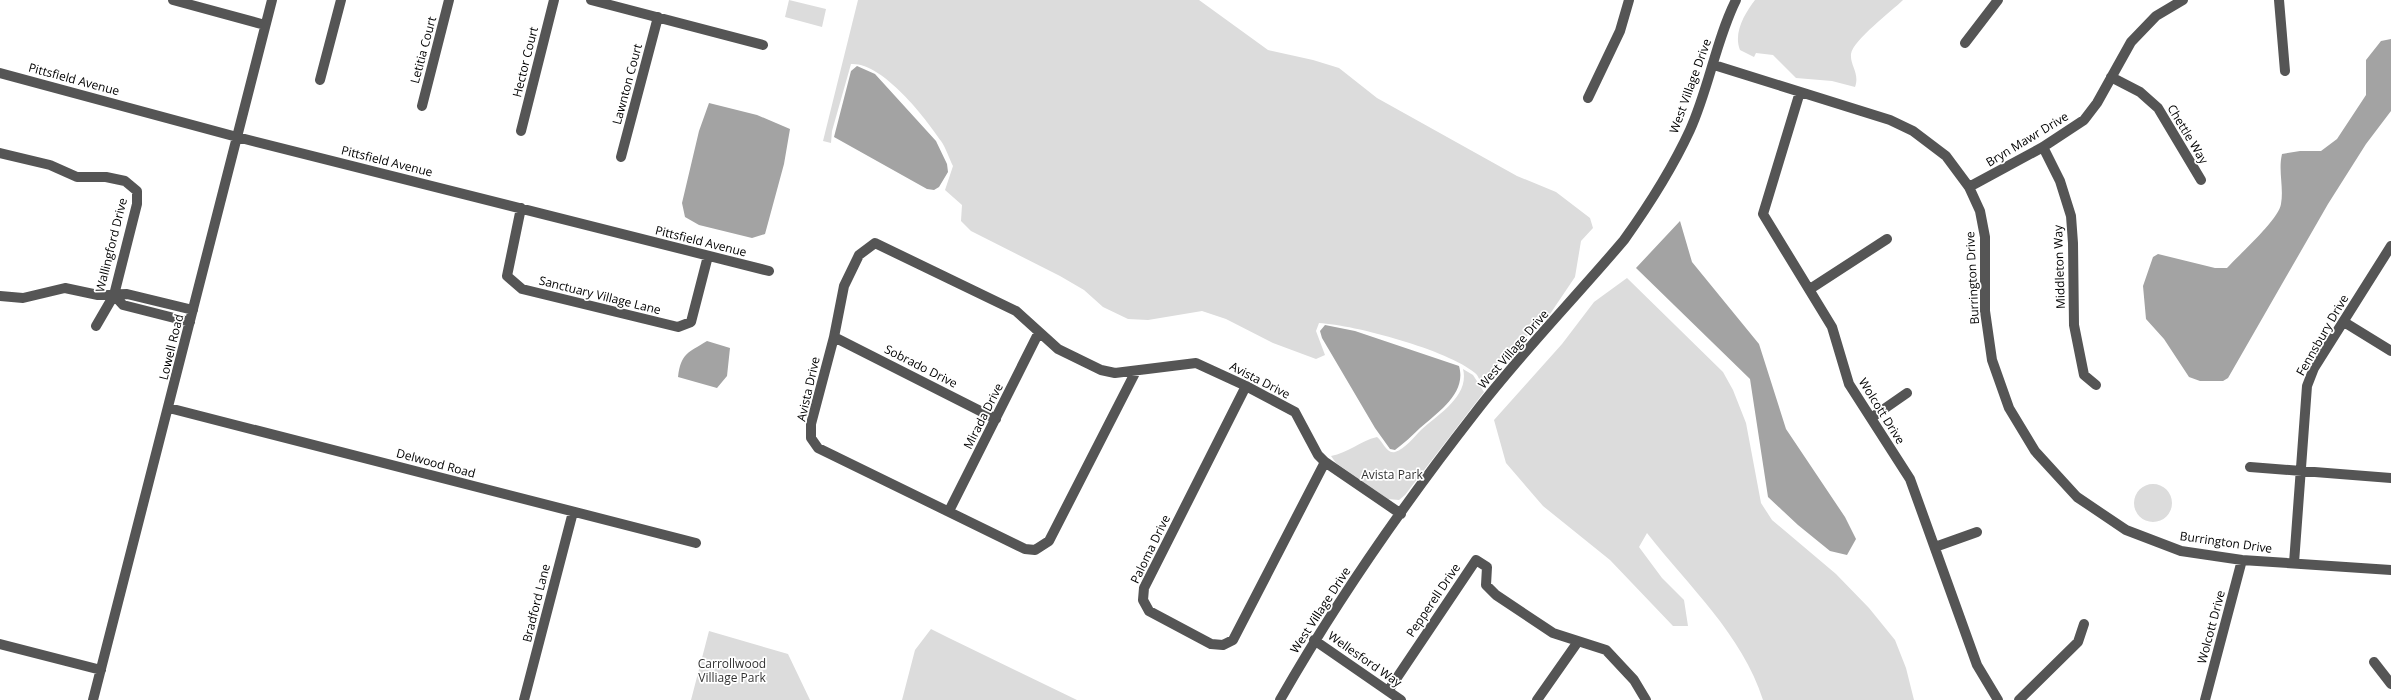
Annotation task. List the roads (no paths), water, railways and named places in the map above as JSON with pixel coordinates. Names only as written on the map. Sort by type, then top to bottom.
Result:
[{"type":"street","points":[[173,0],[265,25]]},
{"type":"street","name":"Lowell Road","points":[[93,700],[169,408],[272,0]]},
{"type":"street","points":[[320,80],[341,0]]},
{"type":"street","name":"Letitia Court","points":[[422,106],[449,0]]},
{"type":"street","name":"Hector Court","points":[[521,131],[554,0]]},
{"type":"street","points":[[591,0],[763,45]]},
{"type":"street","points":[[1588,98],[1620,31],[1628,0]]},
{"type":"street","name":"West Village Drive","points":[[1280,700],[1314,640],[1401,514],[1475,413],[1624,240],[1660,187],[1691,129],[1735,0]]},
{"type":"street","points":[[1965,43],[1998,0]]},
{"type":"street","name":"Bryn Mawr Drive","points":[[1969,187],[2043,147],[2084,120],[2098,103],[2131,42],[2156,16],[2183,0]]},
{"type":"street","points":[[2279,0],[2285,71]]},
{"type":"street","name":"Lawnton Court","points":[[621,157],[658,17]]},
{"type":"street","name":"Burrington Drive","points":[[1714,65],[1890,120],[1914,130],[1946,156],[1969,187],[1980,211],[1985,237],[1985,311],[1992,360],[2009,408],[2035,451],[2077,497],[2126,530],[2181,551],[2242,560],[2391,570]]},
{"type":"street","name":"Pittsfield Avenue","points":[[0,73],[238,136],[769,271]]},
{"type":"street","name":"Chettle Way","points":[[2111,77],[2140,92],[2158,108],[2201,180]]},
{"type":"street","name":"Wolcott Drive","points":[[1800,92],[1763,214],[1832,327],[1849,384],[1910,479],[1976,665],[1998,700]]},
{"type":"street","name":"Middleton Way","points":[[2043,147],[2060,181],[2071,216],[2073,243],[2074,325],[2084,376],[2096,385]]},
{"type":"street","name":"Wallingford Drive","points":[[0,153],[50,165],[77,177],[106,177],[125,181],[137,191],[137,204],[114,295],[96,326]]},
{"type":"street","name":"Sanctuary Village Lane","points":[[521,208],[507,276],[522,289],[546,296],[678,327],[691,322],[708,256]]},
{"type":"street","points":[[1810,289],[1887,240]]},
{"type":"street","name":"Avista Drive","points":[[1136,371],[1049,540],[1035,550],[1025,549],[818,448],[812,438],[811,424],[834,336],[844,286],[859,255],[875,243],[1016,311],[1058,349],[1101,370],[1115,373],[1196,363],[1246,386],[1295,412],[1318,455],[1325,462],[1401,514]]},
{"type":"street","name":"Fennsbury Drive","points":[[2294,563],[2307,386],[2314,368],[2391,246]]},
{"type":"street","points":[[0,296],[23,298],[65,288],[98,295],[127,294],[193,310]]},
{"type":"street","points":[[114,295],[123,305],[190,322]]},
{"type":"street","points":[[2344,322],[2391,351]]},
{"type":"street","name":"Mirada Drive","points":[[949,511],[1039,332]]},
{"type":"street","name":"Sobrado Drive","points":[[834,336],[996,419]]},
{"type":"street","name":"Paloma Drive","points":[[1246,386],[1144,588],[1143,600],[1149,611],[1211,644],[1223,645],[1233,640],[1325,462]]},
{"type":"street","points":[[1871,418],[1907,394]]},
{"type":"street","name":"Delwood Road","points":[[169,408],[696,543]]},
{"type":"street","points":[[2250,467],[2391,478]]},
{"type":"street","name":"Bradford Lane","points":[[524,700],[573,512]]},
{"type":"street","points":[[1935,547],[1977,532]]},
{"type":"street","name":"Pepperell Drive","points":[[1388,691],[1476,560],[1488,567],[1486,585],[1496,595],[1553,633],[1577,642],[1594,645],[1606,650],[1634,680],[1646,700]]},
{"type":"street","name":"Wolcott Drive","points":[[2205,700],[2242,560]]},
{"type":"street","points":[[2019,700],[2078,642],[2084,624]]},
{"type":"street","name":"Wellesford Way","points":[[1314,640],[1401,700]]},
{"type":"street","points":[[1537,700],[1577,642]]},
{"type":"street","points":[[0,644],[101,670]]},
{"type":"street","points":[[2374,662],[2391,684]]},
{"type":"park label","name":"Avista Park","points":[[1392,474]]},
{"type":"park label","name":"Carrollwood Villiage Park","points":[[732,670]]}]
